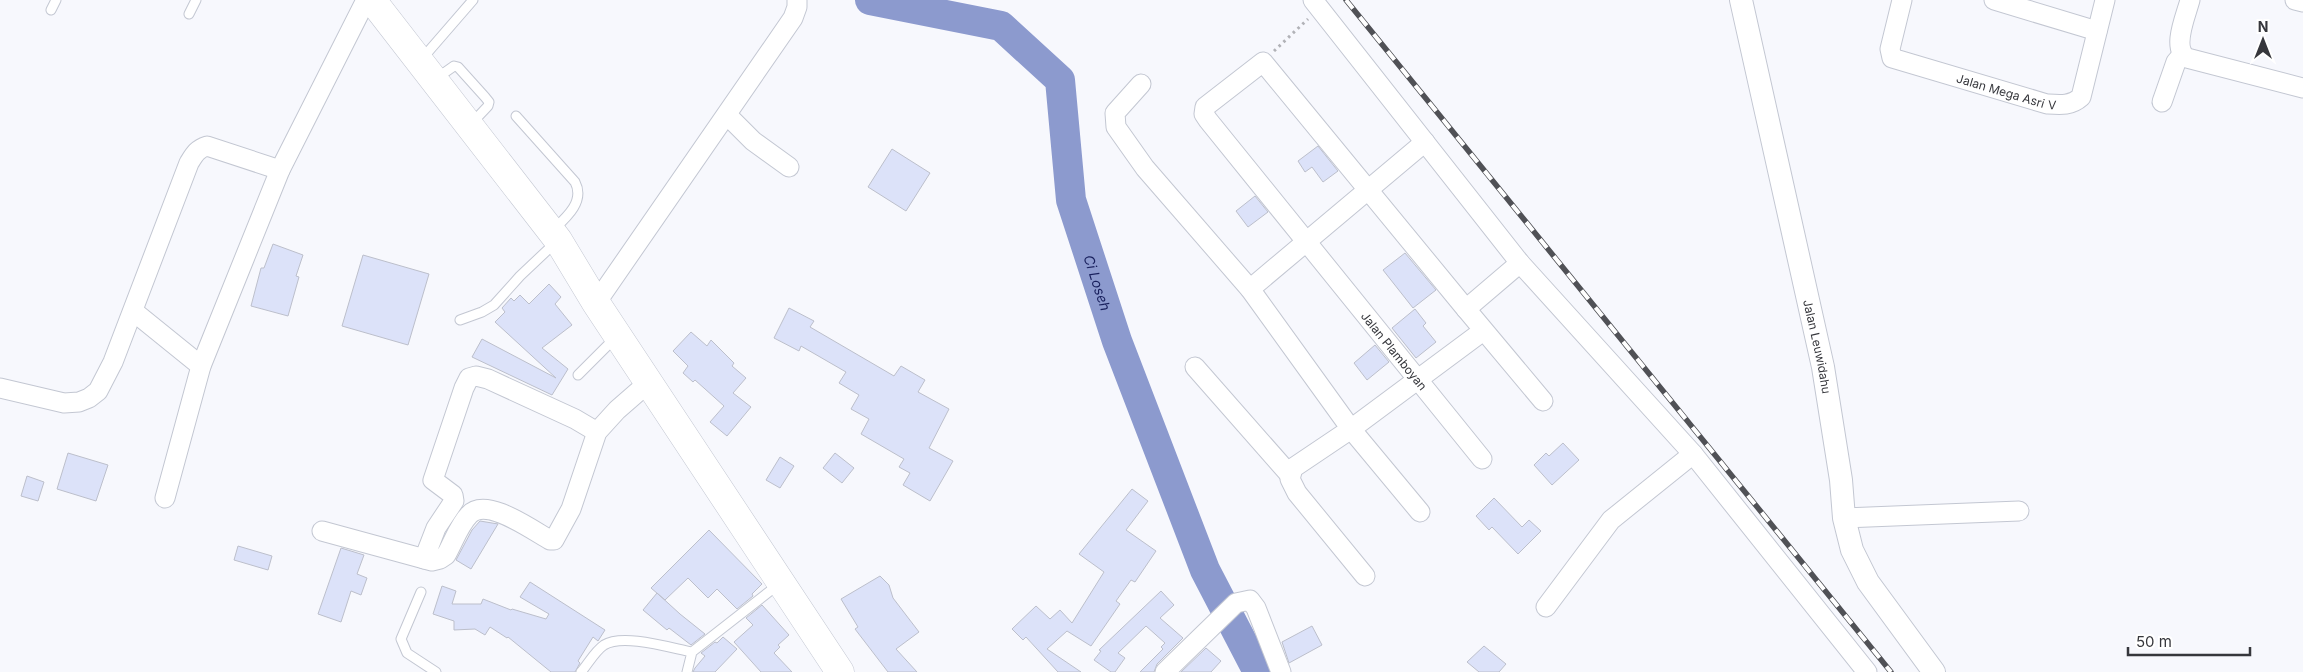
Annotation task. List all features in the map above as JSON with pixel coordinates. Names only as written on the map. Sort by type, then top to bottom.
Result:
[{"type":"highway","points":[[372,0],[555,236],[617,336],[838,671]]},
{"type":"street","points":[[165,498],[201,366],[280,170],[366,0]]},
{"type":"street","points":[[596,303],[793,18],[798,7],[798,0]]},
{"type":"street","name":"Jalan Leuwidahu","points":[[1741,0],[1823,367],[1841,480],[1844,518],[1852,550],[1868,582],[1934,672]]},
{"type":"street","name":"Jalan Mega Asri V","points":[[1902,0],[1890,49],[1892,58],[2048,104],[2062,106],[2074,103],[2081,97],[2105,0]]},
{"type":"street","points":[[1994,0],[2097,31]]},
{"type":"street","points":[[2190,0],[2179,47],[2182,55],[2187,58],[2303,88]]},
{"type":"street","points":[[2295,0],[2303,2]]},
{"type":"street","points":[[1316,4],[1520,263],[1693,454],[1867,672]]},
{"type":"street","points":[[2162,102],[2176,62],[2182,55]]},
{"type":"street","points":[[1263,62],[1482,331],[1543,401]]},
{"type":"street","name":"Jalan Plamboyan","points":[[1263,62],[1205,107],[1204,114],[1482,459]]},
{"type":"street","points":[[1141,84],[1115,112],[1116,127],[1146,168],[1250,289],[1351,429],[1420,512]]},
{"type":"street","points":[[727,115],[753,141],[789,167]]},
{"type":"street","points":[[1250,289],[1425,142]]},
{"type":"street","points":[[0,388],[64,402],[79,402],[89,398],[98,390],[113,362],[189,163],[200,148],[207,146],[280,170]]},
{"type":"street","points":[[1466,310],[1520,263]]},
{"type":"street","points":[[133,311],[201,366]]},
{"type":"street","points":[[1290,475],[1293,468],[1351,429],[1482,331]]},
{"type":"street","points":[[1195,367],[1290,475],[1297,493],[1366,576]]},
{"type":"street","points":[[424,559],[436,528],[454,501],[453,495],[433,480],[469,378],[476,376],[488,379],[575,419],[597,432]]},
{"type":"street","points":[[322,531],[432,561],[446,555],[468,515],[484,509],[499,512],[550,540],[554,540],[571,509],[597,432],[617,410],[648,383]]},
{"type":"street","points":[[1546,607],[1611,520],[1693,454]]},
{"type":"street","points":[[1844,518],[2019,511]]},
{"type":"street","points":[[1165,672],[1236,603],[1245,600],[1252,602],[1270,640],[1281,672]]},
{"type":"lane","points":[[51,10],[56,0]]},
{"type":"lane","points":[[189,14],[196,0]]},
{"type":"lane","points":[[427,71],[473,0]]},
{"type":"lane","points":[[460,320],[482,312],[494,305],[555,236],[574,208],[578,198],[579,189],[575,182],[516,116]]},
{"type":"lane","points":[[578,375],[617,336]]},
{"type":"lane","points":[[688,672],[692,652],[781,583]]},
{"type":"lane","points":[[421,592],[401,640],[407,653],[425,668],[436,672]]},
{"type":"lane","points":[[581,672],[604,644],[617,641],[638,641],[692,652]]},
{"type":"path","points":[[1263,62],[1316,4]]},
{"type":"building","points":[[1318,146],[1338,171],[1323,182],[1312,167],[1305,172],[1298,161]]},
{"type":"building","points":[[892,149],[930,173],[906,211],[868,187]]},
{"type":"building","points":[[1255,196],[1268,212],[1248,227],[1236,211]]},
{"type":"building","points":[[273,244],[303,255],[296,276],[299,277],[288,316],[251,306],[261,268],[264,268]]},
{"type":"building","points":[[1405,253],[1436,290],[1413,308],[1383,270]]},
{"type":"building","points":[[363,255],[429,274],[408,345],[342,326]]},
{"type":"building","points":[[549,284],[561,297],[555,304],[572,325],[542,348],[568,369],[552,395],[472,357],[482,339],[556,378],[495,322],[505,312],[502,308],[511,298],[514,301],[520,295],[529,304]]},
{"type":"building","points":[[789,308],[814,321],[810,327],[894,376],[901,366],[925,380],[918,392],[949,409],[929,448],[953,461],[930,501],[903,485],[910,473],[899,467],[904,459],[861,434],[869,419],[851,409],[859,395],[839,383],[846,372],[801,346],[799,351],[774,338]]},
{"type":"building","points":[[1415,309],[1426,323],[1423,326],[1436,342],[1416,358],[1392,328]]},
{"type":"building","points":[[691,332],[707,346],[711,340],[734,363],[732,366],[746,378],[733,393],[751,407],[727,436],[710,422],[724,406],[695,380],[693,382],[683,373],[688,366],[673,351]]},
{"type":"building","points":[[1375,345],[1389,362],[1367,380],[1354,363]]},
{"type":"building","points":[[1563,443],[1579,460],[1552,485],[1534,465],[1546,453],[1549,456]]},
{"type":"building","points":[[68,453],[108,465],[96,501],[57,489]]},
{"type":"building","points":[[835,453],[854,468],[842,483],[823,468]]},
{"type":"building","points":[[780,457],[794,466],[780,488],[766,480]]},
{"type":"building","points":[[27,476],[44,482],[38,501],[21,496]]},
{"type":"building","points":[[1132,489],[1148,501],[1126,530],[1156,551],[1135,582],[1131,580],[1116,601],[1120,604],[1091,646],[1067,631],[1047,649],[1081,672],[1058,672],[1026,637],[1023,640],[1012,629],[1036,606],[1050,619],[1060,610],[1072,623],[1104,572],[1079,554]]},
{"type":"building","points":[[1494,498],[1522,527],[1529,520],[1541,531],[1518,554],[1492,527],[1489,530],[1476,516]]},
{"type":"building","points":[[480,521],[498,524],[471,569],[456,560],[472,530]]},
{"type":"building","points":[[709,530],[762,584],[752,594],[753,596],[737,609],[717,589],[708,598],[688,578],[665,600],[651,588]]},
{"type":"building","points":[[238,546],[272,556],[268,570],[234,560]]},
{"type":"building","points":[[341,548],[364,555],[357,574],[367,578],[361,595],[351,591],[341,622],[318,614]]},
{"type":"building","points":[[880,576],[889,585],[893,598],[919,632],[896,649],[917,672],[888,672],[855,629],[858,627],[841,599]]},
{"type":"building","points":[[530,582],[605,630],[598,641],[593,637],[578,661],[580,663],[575,672],[551,672],[508,637],[490,627],[485,635],[475,629],[454,630],[454,621],[433,614],[442,586],[456,591],[452,604],[481,604],[483,599],[511,610],[546,619],[549,614],[520,597]]},
{"type":"building","points":[[1161,591],[1174,605],[1160,618],[1183,638],[1157,664],[1154,672],[1140,672],[1163,649],[1161,647],[1165,643],[1146,626],[1118,653],[1125,658],[1115,672],[1111,672],[1094,660],[1101,651],[1099,650]]},
{"type":"building","points":[[657,593],[705,634],[691,645],[669,628],[667,630],[643,610]]},
{"type":"building","points":[[762,605],[789,635],[778,645],[780,647],[774,653],[792,672],[761,672],[734,642],[753,625],[746,618]]},
{"type":"building","points":[[1312,626],[1322,645],[1289,663],[1282,642]]},
{"type":"building","points":[[723,637],[737,649],[715,672],[693,672],[705,656],[701,653]]},
{"type":"building","points":[[1484,646],[1506,664],[1499,672],[1479,672],[1467,662]]},
{"type":"building","points":[[1206,648],[1221,661],[1211,672],[1181,672]]},
{"type":"waterway","name":"Ci Loseh","points":[[870,0],[1001,26],[1060,80],[1071,200],[1117,341],[1205,570],[1258,672]]},
{"type":"railway","points":[[1346,0],[1891,672]]}]
